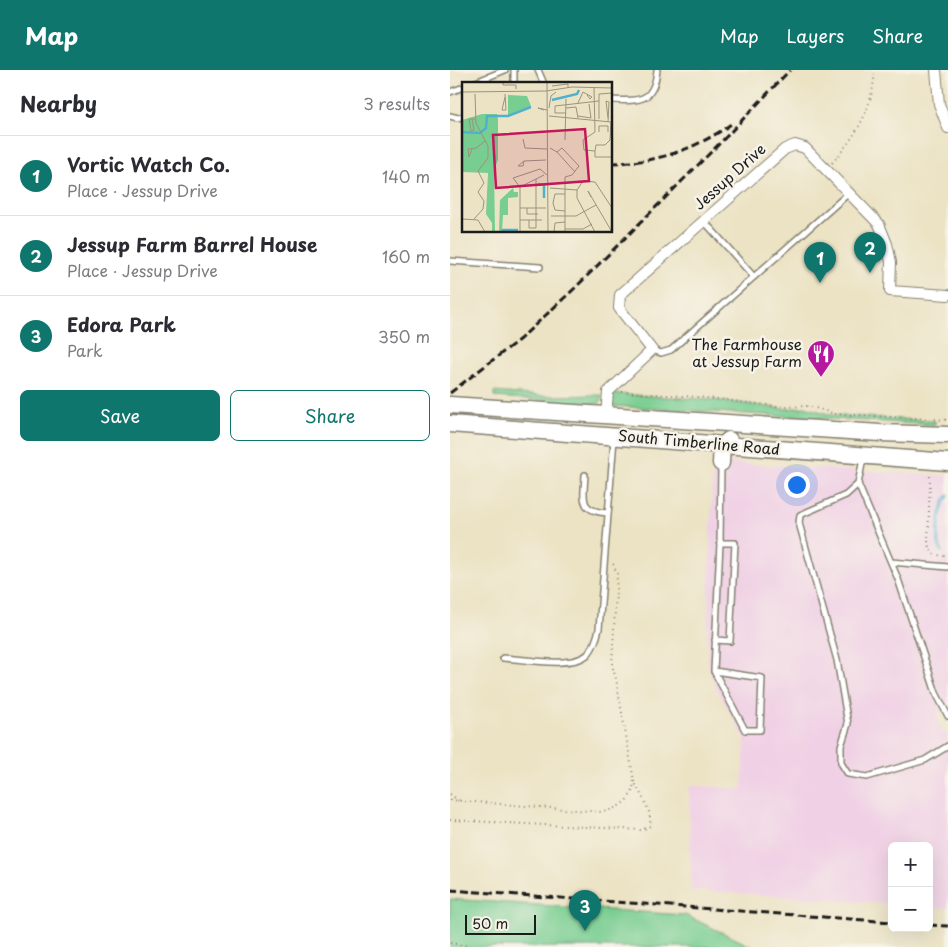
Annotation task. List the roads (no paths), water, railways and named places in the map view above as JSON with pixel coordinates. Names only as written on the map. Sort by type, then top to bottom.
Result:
[{"type":"main road","name":"South Timberline Road","points":[[450,405],[880,433],[948,435]]},
{"type":"main road","name":"South Timberline Road","points":[[450,424],[948,462]]},
{"type":"main road","points":[[721,463],[722,446],[726,441],[735,437],[830,439],[864,437],[880,433]]},
{"type":"main road","points":[[858,455],[948,451]]},
{"type":"street","points":[[936,70],[938,104],[948,128]]},
{"type":"street","name":"Jessup Drive","points":[[652,350],[619,308],[620,295],[785,149],[794,145],[805,148],[879,224],[887,244],[891,262],[890,291],[948,295]]},
{"type":"street","points":[[606,416],[608,392],[652,350]]},
{"type":"lane","points":[[476,82],[505,70]]},
{"type":"lane","points":[[538,70],[543,82]]},
{"type":"lane","points":[[612,100],[638,101],[648,96],[656,83],[657,70]]},
{"type":"lane","points":[[450,92],[462,88]]},
{"type":"lane","points":[[652,350],[661,353],[671,350],[849,193]]},
{"type":"lane","points":[[704,220],[754,277]]},
{"type":"lane","points":[[450,262],[540,268]]},
{"type":"lane","points":[[503,658],[568,662],[586,656],[592,648],[599,630],[614,436]]},
{"type":"lane","points":[[858,455],[858,484],[891,562],[936,693],[948,716]]},
{"type":"lane","points":[[714,670],[762,678],[760,730],[745,730],[714,670],[720,542],[721,463]]},
{"type":"lane","points":[[585,474],[585,505],[590,510],[608,513]]},
{"type":"lane","points":[[858,484],[846,495],[800,515],[798,523],[837,660],[848,724],[841,746],[841,763],[848,774],[867,777],[925,760],[948,746]]},
{"type":"lane","points":[[715,640],[730,641],[735,552],[735,543],[720,542]]},
{"type":"lane","points":[[891,562],[948,567]]},
{"type":"waterway","points":[[942,551],[938,540],[938,532],[943,507],[948,496]]},
{"type":"railway","points":[[450,393],[520,339],[575,288],[790,70]]},
{"type":"railway","points":[[612,163],[644,160],[676,153],[706,140],[734,122]]},
{"type":"railway","points":[[450,890],[888,922]]},
{"type":"railway","points":[[933,925],[948,926]]},
{"type":"place","name":"Jessup Farm Barrel House","points":[[870,273]]},
{"type":"place","name":"Vortic Watch Co.","points":[[820,283]]},
{"type":"place","name":"The Farmhouse at Jessup Farm","points":[[821,378]]},
{"type":"place","name":"Edora Park","points":[[585,931]]}]
